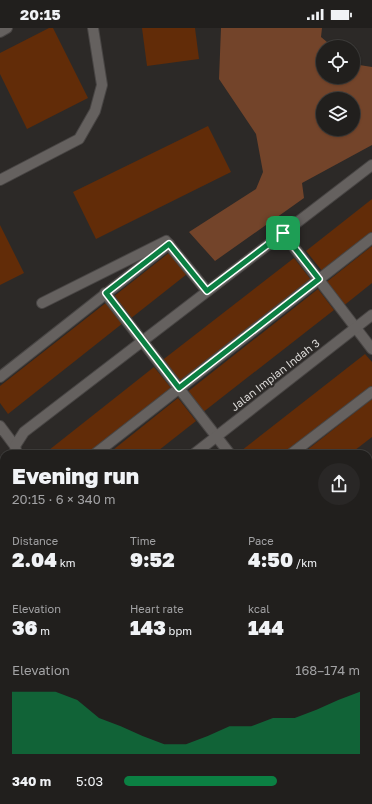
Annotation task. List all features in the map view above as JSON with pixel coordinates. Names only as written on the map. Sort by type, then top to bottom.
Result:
[{"type":"street","points":[[0,32],[7,28]]},
{"type":"street","points":[[0,180],[79,139],[95,111],[102,85],[93,28]]},
{"type":"street","points":[[16,450],[24,432],[372,165]]},
{"type":"street","points":[[283,233],[372,349]]},
{"type":"street","points":[[100,450],[372,238]]},
{"type":"street","points":[[42,303],[166,241],[207,291]]},
{"type":"street","points":[[0,378],[169,244]]},
{"type":"street","points":[[106,293],[227,450]]},
{"type":"street","name":"Jalan Impian Indah 3","points":[[199,450],[372,315]]},
{"type":"street","points":[[296,450],[372,392]]},
{"type":"street","points":[[0,426],[16,450]]},
{"type":"shaded area","points":[[221,28],[322,28],[321,37],[325,40],[316,40],[316,84],[360,84],[360,65],[372,67],[372,145],[302,183],[304,198],[215,261],[189,232],[256,189],[263,172],[256,134],[219,79]]},
{"type":"building","points":[[49,28],[53,28],[88,98],[27,129],[0,74],[0,53]]},
{"type":"building","points":[[142,28],[195,28],[199,59],[147,66]]},
{"type":"building","points":[[208,126],[231,172],[96,239],[73,192]]},
{"type":"building","points":[[372,199],[372,234],[323,272],[306,251]]},
{"type":"building","points":[[0,225],[24,273],[0,285]]},
{"type":"building","points":[[372,246],[372,283],[342,307],[324,284]]},
{"type":"building","points":[[170,252],[187,274],[130,319],[113,297]]},
{"type":"building","points":[[294,258],[312,281],[177,385],[160,362]]},
{"type":"building","points":[[318,289],[334,310],[202,413],[186,393]]},
{"type":"building","points":[[107,302],[123,323],[8,414],[0,403],[0,386]]},
{"type":"building","points":[[365,354],[372,362],[372,386],[290,450],[242,450]]},
{"type":"building","points":[[154,367],[172,389],[96,450],[49,450]]},
{"type":"building","points":[[178,398],[196,421],[159,450],[113,450]]},
{"type":"building","points":[[372,399],[372,437],[355,450],[307,450]]},
{"type":"route","points":[[283,233],[319,279],[179,388],[106,293],[169,244],[207,291],[283,233]]}]
